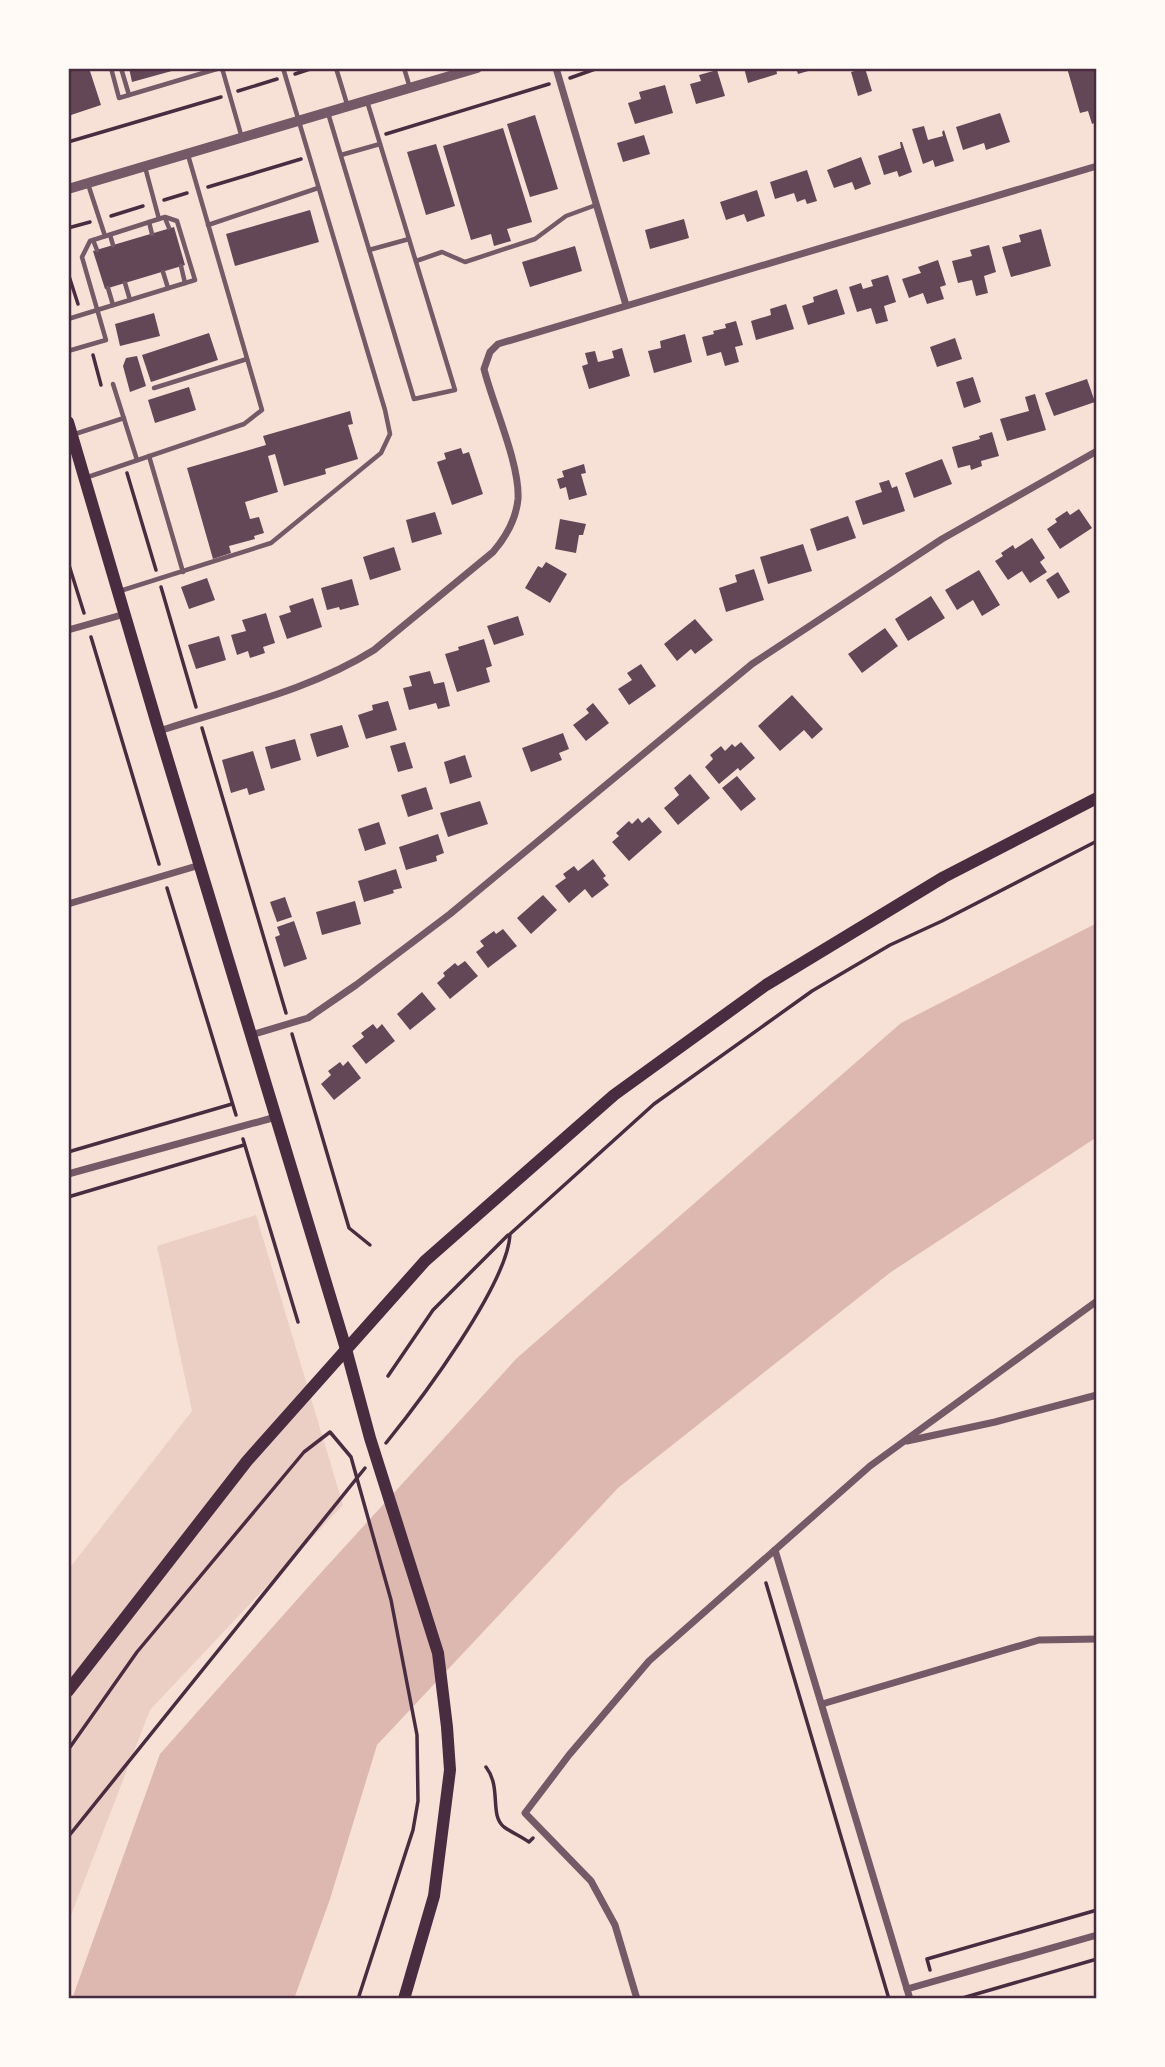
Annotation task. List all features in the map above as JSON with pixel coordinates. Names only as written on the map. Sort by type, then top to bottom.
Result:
[{"type":"main road","points":[[70,429],[74,464],[85,478],[346,1349],[370,1438],[438,1653],[450,1770],[435,1896],[404,1999]]},
{"type":"main road","points":[[68,1691],[247,1461],[425,1261],[614,1095],[766,985],[944,877],[1097,798]]},
{"type":"street","points":[[68,189],[477,68]]},
{"type":"street","points":[[556,68],[626,305]]},
{"type":"street","points":[[159,731],[309,683],[356,661],[374,650],[493,552],[502,541],[514,516],[518,486],[486,377],[485,361],[498,344],[1097,166]]},
{"type":"street","points":[[251,1035],[308,1018],[356,985],[450,914],[752,664],[942,539],[1097,451]]},
{"type":"street","points":[[68,630],[125,613]]},
{"type":"street","points":[[68,904],[200,865]]},
{"type":"street","points":[[68,1174],[276,1117]]},
{"type":"street","points":[[638,1999],[615,1925],[591,1881],[525,1813],[569,1755],[649,1661],[870,1466],[1097,1301]]},
{"type":"street","points":[[903,1442],[995,1422],[1097,1395]]},
{"type":"street","points":[[775,1550],[910,1999]]},
{"type":"street","points":[[822,1704],[1039,1640],[1097,1639]]},
{"type":"street","points":[[907,1989],[1097,1935]]},
{"type":"lane","points":[[111,68],[119,98],[221,68],[242,138]]},
{"type":"lane","points":[[121,68],[129,95]]},
{"type":"lane","points":[[119,592],[271,543],[381,453],[390,434],[283,68]]},
{"type":"lane","points":[[336,68],[348,107]]},
{"type":"lane","points":[[404,68],[410,88]]},
{"type":"lane","points":[[328,112],[414,399],[455,390],[367,101]]},
{"type":"lane","points":[[341,155],[380,144]]},
{"type":"lane","points":[[85,478],[244,424],[262,410],[187,154]]},
{"type":"lane","points":[[145,167],[162,218],[169,228]]},
{"type":"lane","points":[[88,184],[113,245]]},
{"type":"lane","points":[[208,225],[318,188]]},
{"type":"lane","points":[[416,261],[442,252],[465,262],[535,239],[566,216],[596,205]]},
{"type":"lane","points":[[68,319],[81,315],[97,310],[113,305],[130,300],[168,288],[195,280],[177,222],[162,218],[90,241],[82,257],[97,310],[106,340],[68,351]]},
{"type":"lane","points":[[149,222],[152,233]]},
{"type":"lane","points":[[369,250],[409,239]]},
{"type":"lane","points":[[93,240],[97,250]]},
{"type":"lane","points":[[181,267],[185,283]]},
{"type":"lane","points":[[163,272],[168,288]]},
{"type":"lane","points":[[125,283],[130,300]]},
{"type":"lane","points":[[108,288],[113,305]]},
{"type":"lane","points":[[154,388],[247,359]]},
{"type":"lane","points":[[113,384],[137,460]]},
{"type":"lane","points":[[70,429],[124,418]]},
{"type":"lane","points":[[149,456],[183,572]]},
{"type":"path","points":[[68,142],[313,68]]},
{"type":"path","points":[[68,273],[81,315]]},
{"type":"path","points":[[90,345],[105,397]]},
{"type":"path","points":[[125,464],[349,1228],[370,1245]]},
{"type":"path","points":[[68,562],[298,1322]]},
{"type":"path","points":[[388,1377],[433,1310],[510,1234],[654,1104],[812,991],[890,945],[942,922],[1097,841]]},
{"type":"path","points":[[68,1152],[232,1104]]},
{"type":"path","points":[[68,1197],[245,1145]]},
{"type":"path","points":[[386,1443],[424,1394],[471,1322],[509,1247],[510,1234]]},
{"type":"path","points":[[68,1751],[137,1652],[304,1451],[330,1432],[351,1457],[391,1600],[417,1735],[418,1801],[413,1830],[358,1999]]},
{"type":"path","points":[[68,1837],[369,1464]]},
{"type":"path","points":[[766,1583],[889,1999]]},
{"type":"path","points":[[486,1767],[495,1781],[498,1817],[503,1826],[529,1842],[531,1839]]},
{"type":"path","points":[[933,1982],[927,1959],[1097,1910]]},
{"type":"path","points":[[959,1999],[1097,1959]]},
{"type":"shaded area","points":[[1097,923],[1097,1137],[891,1272],[618,1488],[377,1745],[330,1899],[294,1999],[72,1999],[160,1754],[517,1358],[901,1023]]},
{"type":"shaded area","points":[[256,1215],[343,1505],[150,1710],[68,1923],[68,1570],[192,1411],[157,1246]]},
{"type":"building","points":[[68,68],[89,68],[101,105],[68,116]]},
{"type":"building","points":[[129,68],[179,68],[179,69],[132,82]]},
{"type":"building","points":[[744,68],[776,68],[777,74],[748,83]]},
{"type":"building","points":[[796,68],[814,68],[815,69],[798,74]]},
{"type":"building","points":[[865,68],[872,91],[858,96],[851,72]]},
{"type":"building","points":[[1067,68],[1095,68],[1097,122],[1092,124],[1088,111],[1080,113]]},
{"type":"building","points":[[717,70],[725,96],[696,104],[690,84],[701,81],[699,75]]},
{"type":"building","points":[[665,85],[673,113],[635,124],[628,103],[641,99],[639,92]]},
{"type":"building","points":[[1000,113],[1010,142],[986,150],[984,143],[963,150],[956,127]]},
{"type":"building","points":[[535,115],[558,189],[530,197],[507,124]]},
{"type":"building","points":[[924,126],[928,140],[943,136],[944,130],[954,161],[935,167],[933,160],[923,164],[912,129]]},
{"type":"building","points":[[503,128],[532,222],[507,229],[511,241],[494,246],[491,234],[471,240],[443,146]]},
{"type":"building","points":[[644,135],[650,154],[623,162],[617,143]]},
{"type":"building","points":[[900,142],[912,172],[899,177],[897,171],[884,175],[878,156],[901,148]]},
{"type":"building","points":[[436,144],[455,206],[426,215],[407,152]]},
{"type":"building","points":[[861,157],[871,184],[855,190],[852,182],[834,188],[827,170]]},
{"type":"building","points":[[807,170],[817,201],[807,204],[805,199],[797,202],[794,193],[775,199],[770,182]]},
{"type":"building","points":[[757,190],[765,216],[747,222],[744,214],[726,220],[720,202]]},
{"type":"building","points":[[310,210],[319,242],[235,266],[226,234]]},
{"type":"building","points":[[684,219],[689,238],[650,249],[645,230]]},
{"type":"building","points":[[174,227],[185,265],[105,289],[93,251]]},
{"type":"building","points":[[1041,229],[1051,266],[1011,277],[1002,247],[1021,242],[1019,235]]},
{"type":"building","points":[[989,245],[996,272],[984,276],[988,293],[976,296],[972,280],[958,283],[952,261],[972,256],[970,250]]},
{"type":"building","points":[[575,246],[582,271],[530,287],[522,262]]},
{"type":"building","points":[[938,260],[946,285],[940,287],[944,299],[927,304],[923,293],[909,298],[902,279],[921,273],[918,267]]},
{"type":"building","points":[[888,275],[896,302],[884,306],[888,321],[876,324],[871,308],[857,312],[849,287],[861,283],[863,289],[873,286],[871,280]]},
{"type":"building","points":[[837,289],[845,314],[808,325],[802,306],[814,302],[813,297]]},
{"type":"building","points":[[786,304],[794,329],[756,340],[751,321],[771,315],[770,309]]},
{"type":"building","points":[[154,313],[160,336],[120,346],[115,324]]},
{"type":"building","points":[[736,321],[743,345],[735,347],[739,362],[725,366],[721,352],[707,356],[702,337],[714,334],[713,331],[726,328],[725,324]]},
{"type":"building","points":[[209,333],[218,360],[151,382],[142,355]]},
{"type":"building","points":[[685,334],[692,362],[654,373],[648,351],[661,348],[660,341]]},
{"type":"building","points":[[955,338],[962,359],[937,367],[930,347]]},
{"type":"building","points":[[622,348],[630,376],[589,389],[582,366],[588,364],[585,353],[595,351],[598,362],[614,358],[612,351]]},
{"type":"building","points":[[137,356],[146,386],[130,392],[123,366],[126,358]]},
{"type":"building","points":[[973,377],[981,402],[964,408],[956,382]]},
{"type":"building","points":[[1087,379],[1095,402],[1054,416],[1045,393]]},
{"type":"building","points":[[189,387],[196,410],[155,423],[148,400]]},
{"type":"building","points":[[1035,394],[1046,430],[1007,441],[1000,419],[1029,411],[1025,397]]},
{"type":"building","points":[[350,411],[353,424],[348,425],[358,459],[325,469],[326,474],[284,486],[275,454],[268,456],[278,492],[245,502],[250,519],[259,517],[264,533],[254,536],[255,539],[229,546],[231,553],[213,559],[187,468],[266,445],[263,436]]},
{"type":"building","points":[[992,432],[999,456],[981,461],[982,466],[971,470],[970,465],[958,468],[952,447],[980,439],[979,436]]},
{"type":"building","points":[[461,448],[463,454],[469,452],[483,494],[452,505],[437,462],[446,459],[444,453]]},
{"type":"building","points":[[942,459],[952,484],[914,498],[905,473]]},
{"type":"building","points":[[584,464],[586,473],[581,474],[587,495],[569,500],[566,487],[560,489],[557,479],[564,477],[562,471]]},
{"type":"building","points":[[889,480],[892,488],[897,486],[905,511],[863,525],[855,501],[882,492],[879,483]]},
{"type":"building","points":[[1079,509],[1092,528],[1060,549],[1047,529],[1067,511],[1070,515]]},
{"type":"building","points":[[435,512],[442,534],[412,543],[406,520]]},
{"type":"building","points":[[848,516],[856,538],[817,551],[810,529]]},
{"type":"building","points":[[560,519],[586,524],[583,535],[579,535],[576,553],[555,549]]},
{"type":"building","points":[[1032,538],[1045,558],[1040,562],[1047,572],[1030,583],[1022,571],[1008,580],[995,561],[1013,545],[1015,549]]},
{"type":"building","points":[[803,544],[812,571],[768,584],[760,557]]},
{"type":"building","points":[[394,547],[401,570],[370,580],[363,557]]},
{"type":"building","points":[[546,562],[567,574],[550,603],[525,588],[538,566],[542,568]]},
{"type":"building","points":[[754,569],[764,600],[726,612],[719,588],[737,582],[735,575]]},
{"type":"building","points":[[979,570],[1000,605],[982,616],[973,600],[957,610],[945,590]]},
{"type":"building","points":[[1058,572],[1070,592],[1058,599],[1046,580]]},
{"type":"building","points":[[207,578],[215,600],[189,609],[181,587]]},
{"type":"building","points":[[352,579],[359,605],[327,610],[321,588]]},
{"type":"building","points":[[931,596],[945,618],[908,641],[895,619]]},
{"type":"building","points":[[313,598],[322,627],[287,639],[279,616],[291,612],[289,606]]},
{"type":"building","points":[[266,613],[275,643],[263,647],[265,653],[250,658],[248,651],[237,655],[231,635],[246,631],[242,620]]},
{"type":"building","points":[[518,616],[524,635],[494,645],[487,626]]},
{"type":"building","points":[[695,619],[713,640],[695,654],[691,649],[677,661],[664,644]]},
{"type":"building","points":[[885,628],[898,646],[862,673],[848,654]]},
{"type":"building","points":[[219,636],[226,660],[196,669],[188,645]]},
{"type":"building","points":[[484,639],[492,666],[486,668],[490,682],[457,692],[445,654]]},
{"type":"building","points":[[641,664],[656,686],[629,705],[618,689],[632,680],[627,673]]},
{"type":"building","points":[[430,671],[434,684],[444,682],[450,706],[438,709],[436,703],[409,710],[403,688],[412,686],[409,676]]},
{"type":"building","points":[[792,695],[823,729],[812,739],[804,730],[780,751],[758,726]]},
{"type":"building","points":[[388,701],[397,730],[366,739],[358,715],[373,710],[372,705]]},
{"type":"building","points":[[593,703],[609,723],[586,741],[573,725],[589,713],[586,709]]},
{"type":"building","points":[[342,725],[349,747],[317,757],[310,734]]},
{"type":"building","points":[[563,733],[569,749],[559,753],[562,760],[531,772],[522,748]]},
{"type":"building","points":[[295,739],[301,760],[271,769],[265,747]]},
{"type":"building","points":[[405,742],[413,768],[398,772],[390,746]]},
{"type":"building","points":[[741,742],[755,758],[719,784],[705,767],[713,759],[710,755],[721,746],[725,751],[732,744],[735,747]]},
{"type":"building","points":[[253,751],[265,790],[249,795],[247,788],[231,793],[222,760]]},
{"type":"building","points":[[465,755],[472,777],[450,784],[444,762]]},
{"type":"building","points":[[690,774],[710,798],[678,825],[664,808],[679,795],[674,788]]},
{"type":"building","points":[[737,776],[756,799],[741,811],[722,788]]},
{"type":"building","points":[[426,787],[433,809],[408,817],[401,795]]},
{"type":"building","points":[[480,801],[488,824],[448,837],[440,813]]},
{"type":"building","points":[[649,817],[662,832],[629,861],[612,842],[619,836],[616,833],[629,821],[632,824],[638,818],[642,823]]},
{"type":"building","points":[[379,822],[386,844],[365,851],[358,829]]},
{"type":"building","points":[[438,834],[444,853],[436,856],[437,861],[406,870],[399,847]]},
{"type":"building","points":[[593,859],[606,876],[603,878],[609,885],[592,898],[585,889],[569,903],[555,886],[566,878],[563,874],[574,866],[578,871]]},
{"type":"building","points":[[396,869],[402,888],[364,902],[358,881]]},
{"type":"building","points":[[543,895],[557,910],[531,934],[517,918]]},
{"type":"building","points":[[285,897],[292,917],[277,922],[270,902]]},
{"type":"building","points":[[355,901],[361,924],[322,935],[316,912]]},
{"type":"building","points":[[294,921],[307,959],[284,967],[275,937],[280,935],[277,927]]},
{"type":"building","points":[[503,929],[517,946],[488,968],[476,952],[484,946],[480,941],[494,931],[496,934]]},
{"type":"building","points":[[465,961],[478,976],[450,999],[437,983],[445,976],[443,973],[455,963],[458,966]]},
{"type":"building","points":[[422,992],[436,1009],[410,1030],[397,1014]]},
{"type":"building","points":[[373,1024],[377,1029],[382,1024],[395,1041],[366,1064],[352,1046],[364,1037],[361,1033]]},
{"type":"building","points":[[348,1061],[361,1078],[334,1100],[321,1084],[331,1075],[328,1071],[340,1062],[343,1066]]}]
